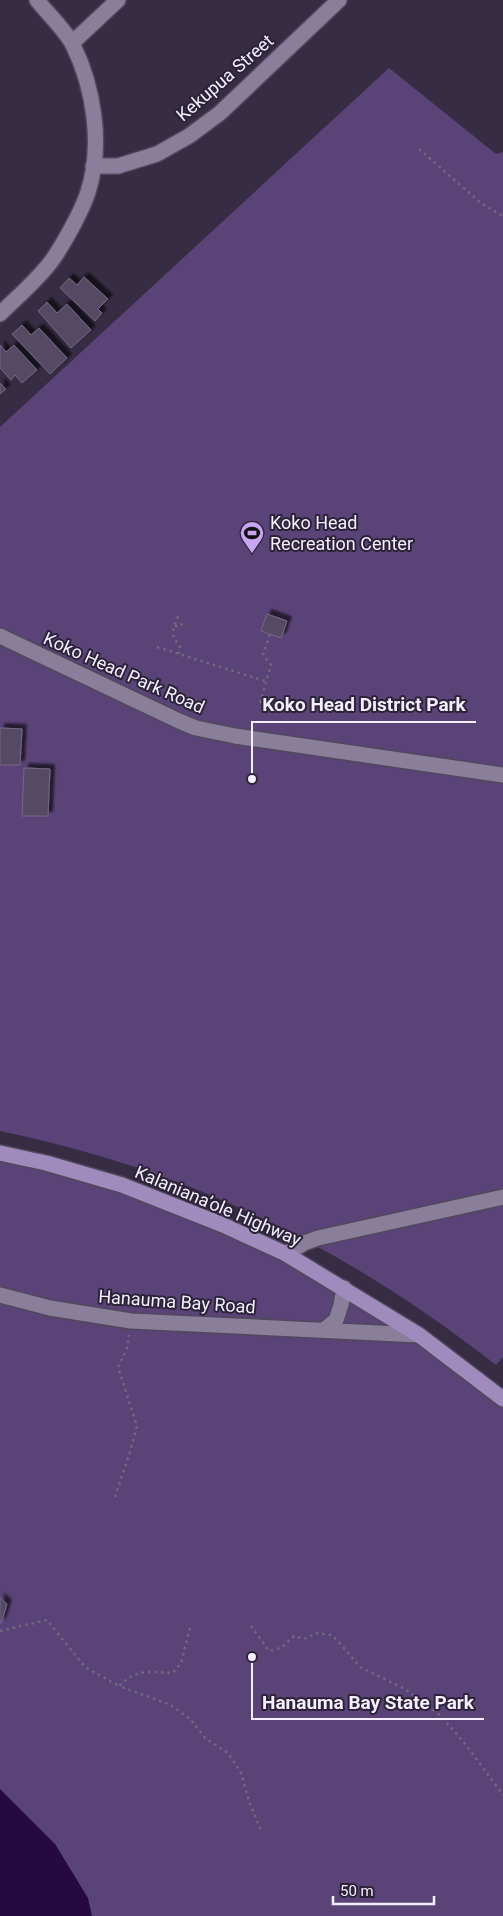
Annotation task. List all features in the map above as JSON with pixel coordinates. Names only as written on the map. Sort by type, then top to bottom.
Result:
[{"type":"main road","name":"Kalaniana’ole Highway","points":[[0,1153],[46,1163],[122,1185],[223,1225],[286,1254],[418,1335],[503,1399]]},
{"type":"street","points":[[0,314],[40,275],[53,259],[88,193],[93,166],[92,101],[72,43],[38,0]]},
{"type":"street","points":[[72,43],[118,0]]},
{"type":"street","name":"Kekupua Street","points":[[93,166],[118,166],[157,154],[189,136],[220,113],[339,0]]},
{"type":"street","name":"Koko Head Park Road","points":[[0,636],[114,692],[196,728],[234,736],[503,775]]},
{"type":"street","points":[[286,1254],[304,1243],[318,1238],[503,1197]]},
{"type":"street","points":[[324,1330],[336,1320],[344,1288]]},
{"type":"street","name":"Hanauma Bay Road","points":[[0,1295],[50,1308],[130,1321],[418,1335]]},
{"type":"path","points":[[419,150],[482,204],[503,216]]},
{"type":"path","points":[[178,616],[173,636],[180,646],[179,654]]},
{"type":"path","points":[[175,626],[180,626],[183,621]]},
{"type":"path","points":[[260,703],[271,666],[263,655],[270,634]]},
{"type":"path","points":[[157,648],[265,681]]},
{"type":"path","points":[[115,1497],[137,1426],[118,1367],[127,1349],[130,1321]]},
{"type":"path","points":[[0,1631],[47,1620],[85,1667],[119,1686],[171,1705],[191,1720],[205,1738],[228,1752],[241,1773],[249,1801],[262,1833]]},
{"type":"path","points":[[251,1626],[269,1650],[281,1648],[294,1636],[304,1640],[317,1633],[331,1636],[337,1640],[360,1667],[405,1689],[441,1716],[466,1745],[503,1795]]},
{"type":"path","points":[[119,1686],[129,1676],[142,1672],[173,1673],[180,1663],[190,1628]]},
{"type":"shaded area","points":[[389,68],[496,154],[503,152],[503,1357],[496,1365],[439,1323],[381,1284],[323,1249],[262,1218],[200,1191],[136,1167],[69,1147],[0,1131],[0,427]]},
{"type":"shaded area","points":[[0,1153],[46,1163],[286,1254],[503,1399],[503,1916],[0,1916]]},
{"type":"shaded area","points":[[0,1789],[55,1844],[88,1898],[92,1916],[0,1916]]},
{"type":"building","points":[[84,277],[108,299],[98,309],[102,313],[95,321],[60,288],[69,278],[77,285]]},
{"type":"building","points":[[47,302],[57,313],[67,304],[91,330],[71,348],[38,311]]},
{"type":"building","points":[[22,325],[31,335],[39,328],[67,358],[50,374],[12,334]]},
{"type":"building","points":[[0,345],[6,352],[14,345],[37,370],[22,383],[15,375],[11,380],[0,368]]},
{"type":"building","points":[[0,383],[6,389],[0,394]]},
{"type":"building","points":[[267,614],[287,621],[281,638],[261,631]]},
{"type":"building","points":[[0,728],[22,729],[20,765],[0,765]]},
{"type":"building","points":[[24,768],[50,769],[48,816],[22,816]]},
{"type":"building","points":[[0,1598],[7,1604],[1,1623],[0,1623]]},
{"type":"place","name":"Koko Head Recreation Center","points":[[252,554]]},
{"type":"place","name":"Koko Head District Park","points":[[252,779]]},
{"type":"place","name":"Hanauma Bay State Park","points":[[252,1657]]}]
